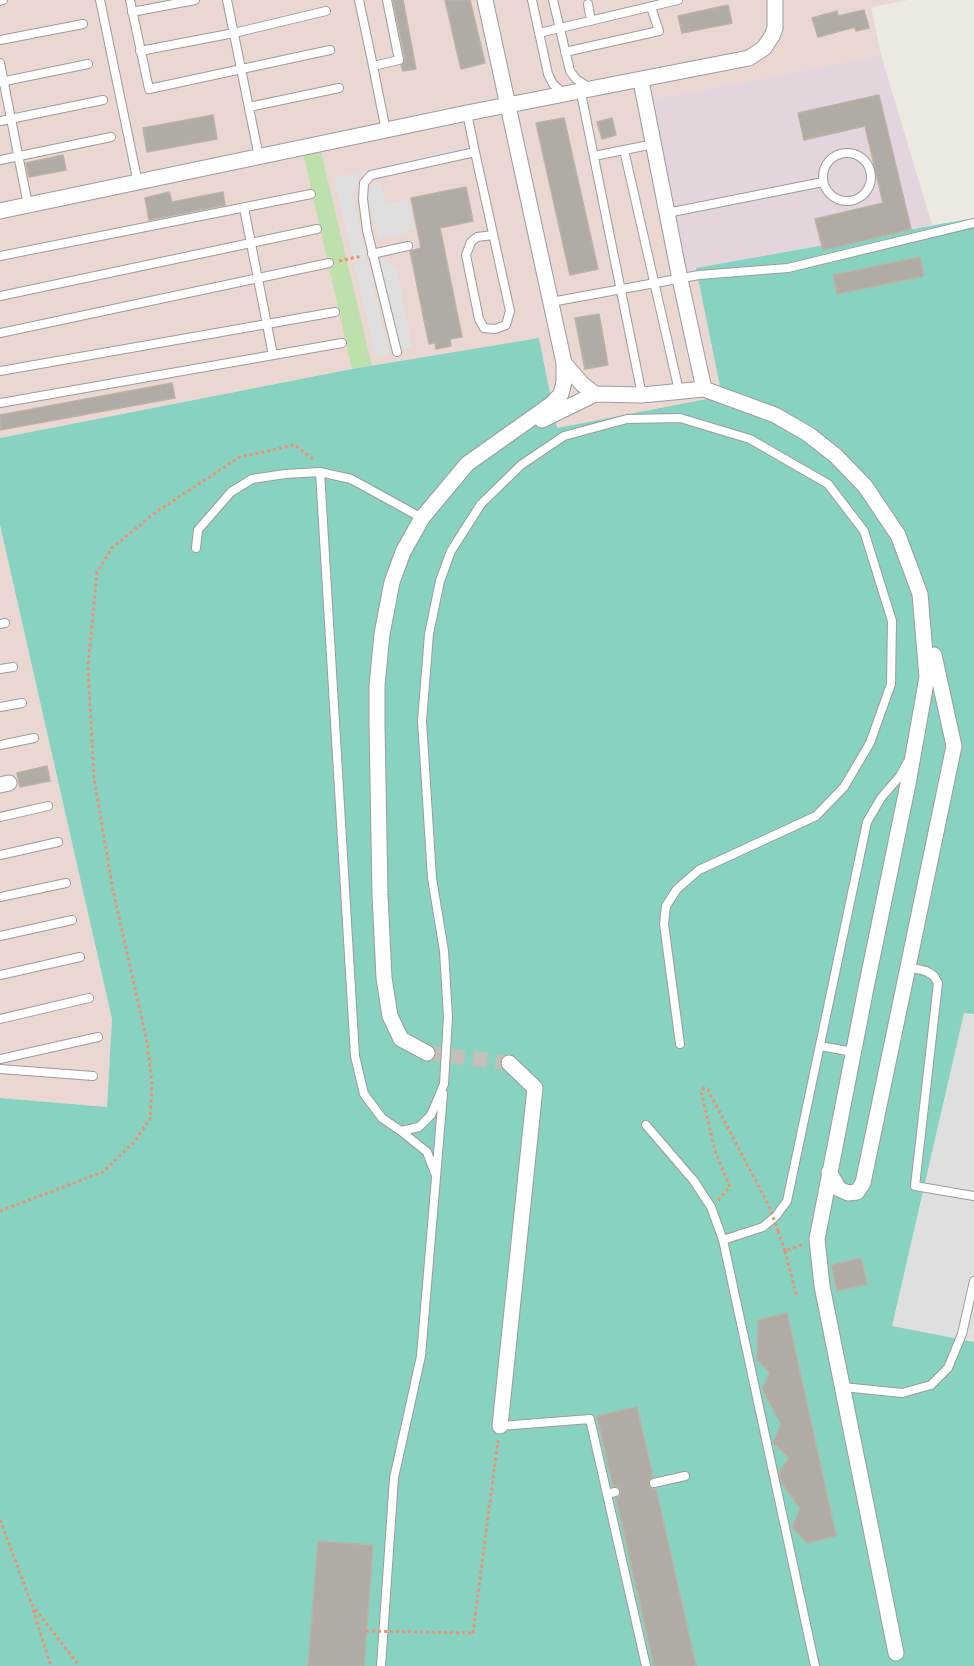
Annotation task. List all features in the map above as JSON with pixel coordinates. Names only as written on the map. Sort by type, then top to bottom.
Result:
[{"type":"street","points":[[428,1053],[401,1039],[390,1016],[384,978],[377,685],[382,634],[392,582],[403,552],[422,519],[467,464],[553,403],[561,394],[564,382],[564,363],[485,0]]},
{"type":"street","points":[[0,211],[467,113],[641,81],[749,58],[764,48],[772,36],[775,28],[776,0]]},
{"type":"street","points":[[641,81],[704,389]]},
{"type":"street","points":[[564,363],[582,384],[596,394]]},
{"type":"street","points":[[522,426],[540,422],[596,394],[642,395],[704,389],[775,415],[808,434],[836,456],[865,486],[898,535],[928,623],[954,746],[863,1183],[857,1192],[848,1193],[838,1188],[829,1173]]},
{"type":"street","points":[[896,1653],[822,1286],[817,1239],[927,676],[920,594]]},
{"type":"street","points":[[500,1426],[535,1088],[509,1063]]},
{"type":"lane","points":[[100,0],[138,183]]},
{"type":"lane","points":[[130,0],[148,89],[330,50]]},
{"type":"lane","points":[[132,12],[195,0]]},
{"type":"lane","points":[[227,0],[259,157]]},
{"type":"lane","points":[[359,0],[386,130]]},
{"type":"lane","points":[[373,66],[399,60],[387,0]]},
{"type":"lane","points":[[532,0],[548,74],[553,84],[580,92]]},
{"type":"lane","points":[[553,0],[570,71],[580,92],[642,395]]},
{"type":"lane","points":[[539,33],[678,0]]},
{"type":"lane","points":[[588,4],[591,21]]},
{"type":"lane","points":[[565,52],[659,31],[651,7]]},
{"type":"lane","points":[[140,51],[234,33],[326,11]]},
{"type":"lane","points":[[0,40],[83,24]]},
{"type":"lane","points":[[0,63],[28,205]]},
{"type":"lane","points":[[2,82],[88,64]]},
{"type":"lane","points":[[249,107],[339,88]]},
{"type":"lane","points":[[0,121],[103,100]]},
{"type":"lane","points":[[467,113],[510,310],[506,325],[495,329],[484,328],[479,319],[466,255],[471,242],[477,237],[493,235]]},
{"type":"lane","points":[[0,160],[111,137]]},
{"type":"lane","points":[[594,156],[654,144]]},
{"type":"lane","points":[[624,150],[680,391]]},
{"type":"lane","points":[[397,352],[372,254],[363,199],[364,183],[371,175],[475,152]]},
{"type":"lane","points":[[841,153],[857,155],[864,160],[871,174],[868,190],[856,200],[833,198],[823,182],[827,162],[841,153]]},
{"type":"lane","points":[[667,213],[823,182]]},
{"type":"lane","points":[[0,256],[311,194]]},
{"type":"lane","points":[[244,208],[273,355]]},
{"type":"lane","points":[[550,302],[699,275],[788,268],[974,223]]},
{"type":"lane","points":[[0,296],[317,229]]},
{"type":"lane","points":[[372,254],[408,246]]},
{"type":"lane","points":[[0,333],[329,263]]},
{"type":"lane","points":[[0,371],[335,312]]},
{"type":"lane","points":[[0,403],[342,343]]},
{"type":"lane","points":[[381,1666],[394,1478],[421,1356],[448,1017],[444,951],[432,878],[422,721],[429,634],[440,581],[451,551],[481,504],[520,465],[564,436],[627,419],[680,417],[750,439],[828,484],[864,531],[892,621],[891,684],[870,743],[844,787],[816,816],[699,870],[677,888],[666,906],[664,924],[680,1044]]},
{"type":"lane","points":[[196,548],[198,531],[231,492],[252,479],[285,474],[320,472],[351,479],[422,519]]},
{"type":"lane","points":[[320,472],[355,1056],[364,1094],[382,1118],[427,1152],[436,1175]]},
{"type":"lane","points":[[0,669],[13,667]]},
{"type":"lane","points":[[0,707],[22,703]]},
{"type":"lane","points":[[0,745],[34,738]]},
{"type":"lane","points":[[723,1240],[763,1227],[777,1216],[787,1201],[867,822],[881,798],[900,776],[914,751]]},
{"type":"lane","points":[[0,816],[48,806]]},
{"type":"lane","points":[[0,855],[58,842]]},
{"type":"lane","points":[[0,897],[66,883]]},
{"type":"lane","points":[[0,936],[72,920]]},
{"type":"lane","points":[[0,975],[80,957]]},
{"type":"lane","points":[[908,967],[926,971],[934,976],[938,983],[915,1186],[974,1196]]},
{"type":"lane","points":[[0,1019],[89,998]]},
{"type":"lane","points":[[0,1059],[98,1037]]},
{"type":"lane","points":[[820,1046],[853,1052]]},
{"type":"lane","points":[[0,1069],[93,1076]]},
{"type":"lane","points":[[401,1131],[419,1127],[431,1114],[444,1084]]},
{"type":"lane","points":[[646,1125],[694,1181],[711,1207],[723,1240],[815,1666]]},
{"type":"lane","points":[[843,1387],[902,1393],[931,1385],[948,1368],[962,1334],[974,1281]]},
{"type":"lane","points":[[500,1426],[590,1419],[611,1493],[646,1666]]},
{"type":"lane","points":[[654,1483],[686,1476]]},
{"type":"path","points":[[0,1210],[103,1172],[134,1142],[150,1119],[152,1084],[147,1042],[112,890],[94,778],[88,667],[97,572],[112,548],[156,512],[240,457],[295,445],[319,464],[320,472]]},
{"type":"path","points":[[711,1207],[730,1187],[715,1151],[701,1091],[704,1088],[708,1090],[769,1206],[785,1251],[797,1297]]},
{"type":"path","points":[[785,1251],[817,1239]]},
{"type":"path","points":[[366,1631],[473,1633],[500,1426]]},
{"type":"path","points":[[0,1520],[32,1605],[51,1666]]},
{"type":"path","points":[[32,1605],[77,1663]]},
{"type":"shaded area","points":[[0,0],[908,0],[871,7],[881,55],[645,101],[699,275],[722,396],[557,428],[539,338],[352,369],[0,438]]},
{"type":"shaded area","points":[[881,55],[932,225],[697,268],[699,275],[680,279],[645,101]]},
{"type":"shaded area","points":[[464,147],[465,151],[357,175],[359,188],[351,190],[389,354],[376,358],[334,178]]},
{"type":"shaded area","points":[[380,183],[387,204],[408,200],[414,229],[406,231],[406,234],[378,239],[368,195],[371,184]]},
{"type":"shaded area","points":[[974,218],[974,1666],[0,1666],[0,1098],[107,1107],[112,1019],[0,525],[0,438],[352,369],[539,338],[557,428],[722,396],[696,268]]},
{"type":"shaded area","points":[[384,259],[396,267],[412,347],[400,350],[378,260]]},
{"type":"shaded area","points":[[0,525],[112,1019],[107,1107],[0,1098]]},
{"type":"shaded area","points":[[964,1013],[974,1014],[974,1342],[892,1326]]},
{"type":"green space","points":[[319,144],[372,366],[352,369],[302,148]]},
{"type":"building","points":[[393,0],[403,0],[416,69],[403,71],[401,65],[405,59]]},
{"type":"building","points":[[445,0],[470,0],[485,63],[461,69]]},
{"type":"building","points":[[728,5],[732,23],[682,33],[678,16]]},
{"type":"building","points":[[864,10],[869,28],[856,31],[855,27],[818,37],[812,18],[837,11],[838,16]]},
{"type":"building","points":[[879,95],[911,229],[823,250],[815,219],[883,203],[865,126],[804,140],[798,113]]},
{"type":"building","points":[[213,115],[217,139],[147,152],[143,128]]},
{"type":"building","points":[[564,118],[598,269],[570,275],[536,123]]},
{"type":"building","points":[[612,118],[616,135],[602,139],[597,122]]},
{"type":"building","points":[[63,155],[66,170],[29,177],[26,163]]},
{"type":"building","points":[[466,187],[473,221],[440,228],[462,337],[450,339],[451,346],[436,349],[435,343],[429,344],[410,251],[421,248],[411,198]]},
{"type":"building","points":[[169,192],[172,202],[223,192],[225,205],[149,220],[145,198]]},
{"type":"building","points":[[920,257],[924,276],[837,294],[833,275]]},
{"type":"building","points":[[599,314],[608,365],[585,369],[575,318]]},
{"type":"building","points":[[172,383],[175,398],[0,430],[0,415]]},
{"type":"building","points":[[47,766],[50,781],[20,787],[17,773]]},
{"type":"building","points":[[861,1258],[867,1284],[837,1291],[831,1265]]},
{"type":"building","points":[[787,1313],[836,1536],[807,1543],[792,1527],[800,1509],[782,1483],[779,1473],[789,1458],[773,1443],[781,1424],[762,1389],[770,1373],[757,1360],[758,1320]]},
{"type":"building","points":[[637,1407],[653,1477],[648,1485],[656,1489],[696,1666],[654,1666],[616,1498],[620,1496],[621,1491],[619,1487],[613,1486],[597,1416]]},
{"type":"building","points":[[318,1541],[373,1545],[364,1666],[308,1666]]},
{"type":"tunnel","points":[[427,1053],[509,1063]]}]
